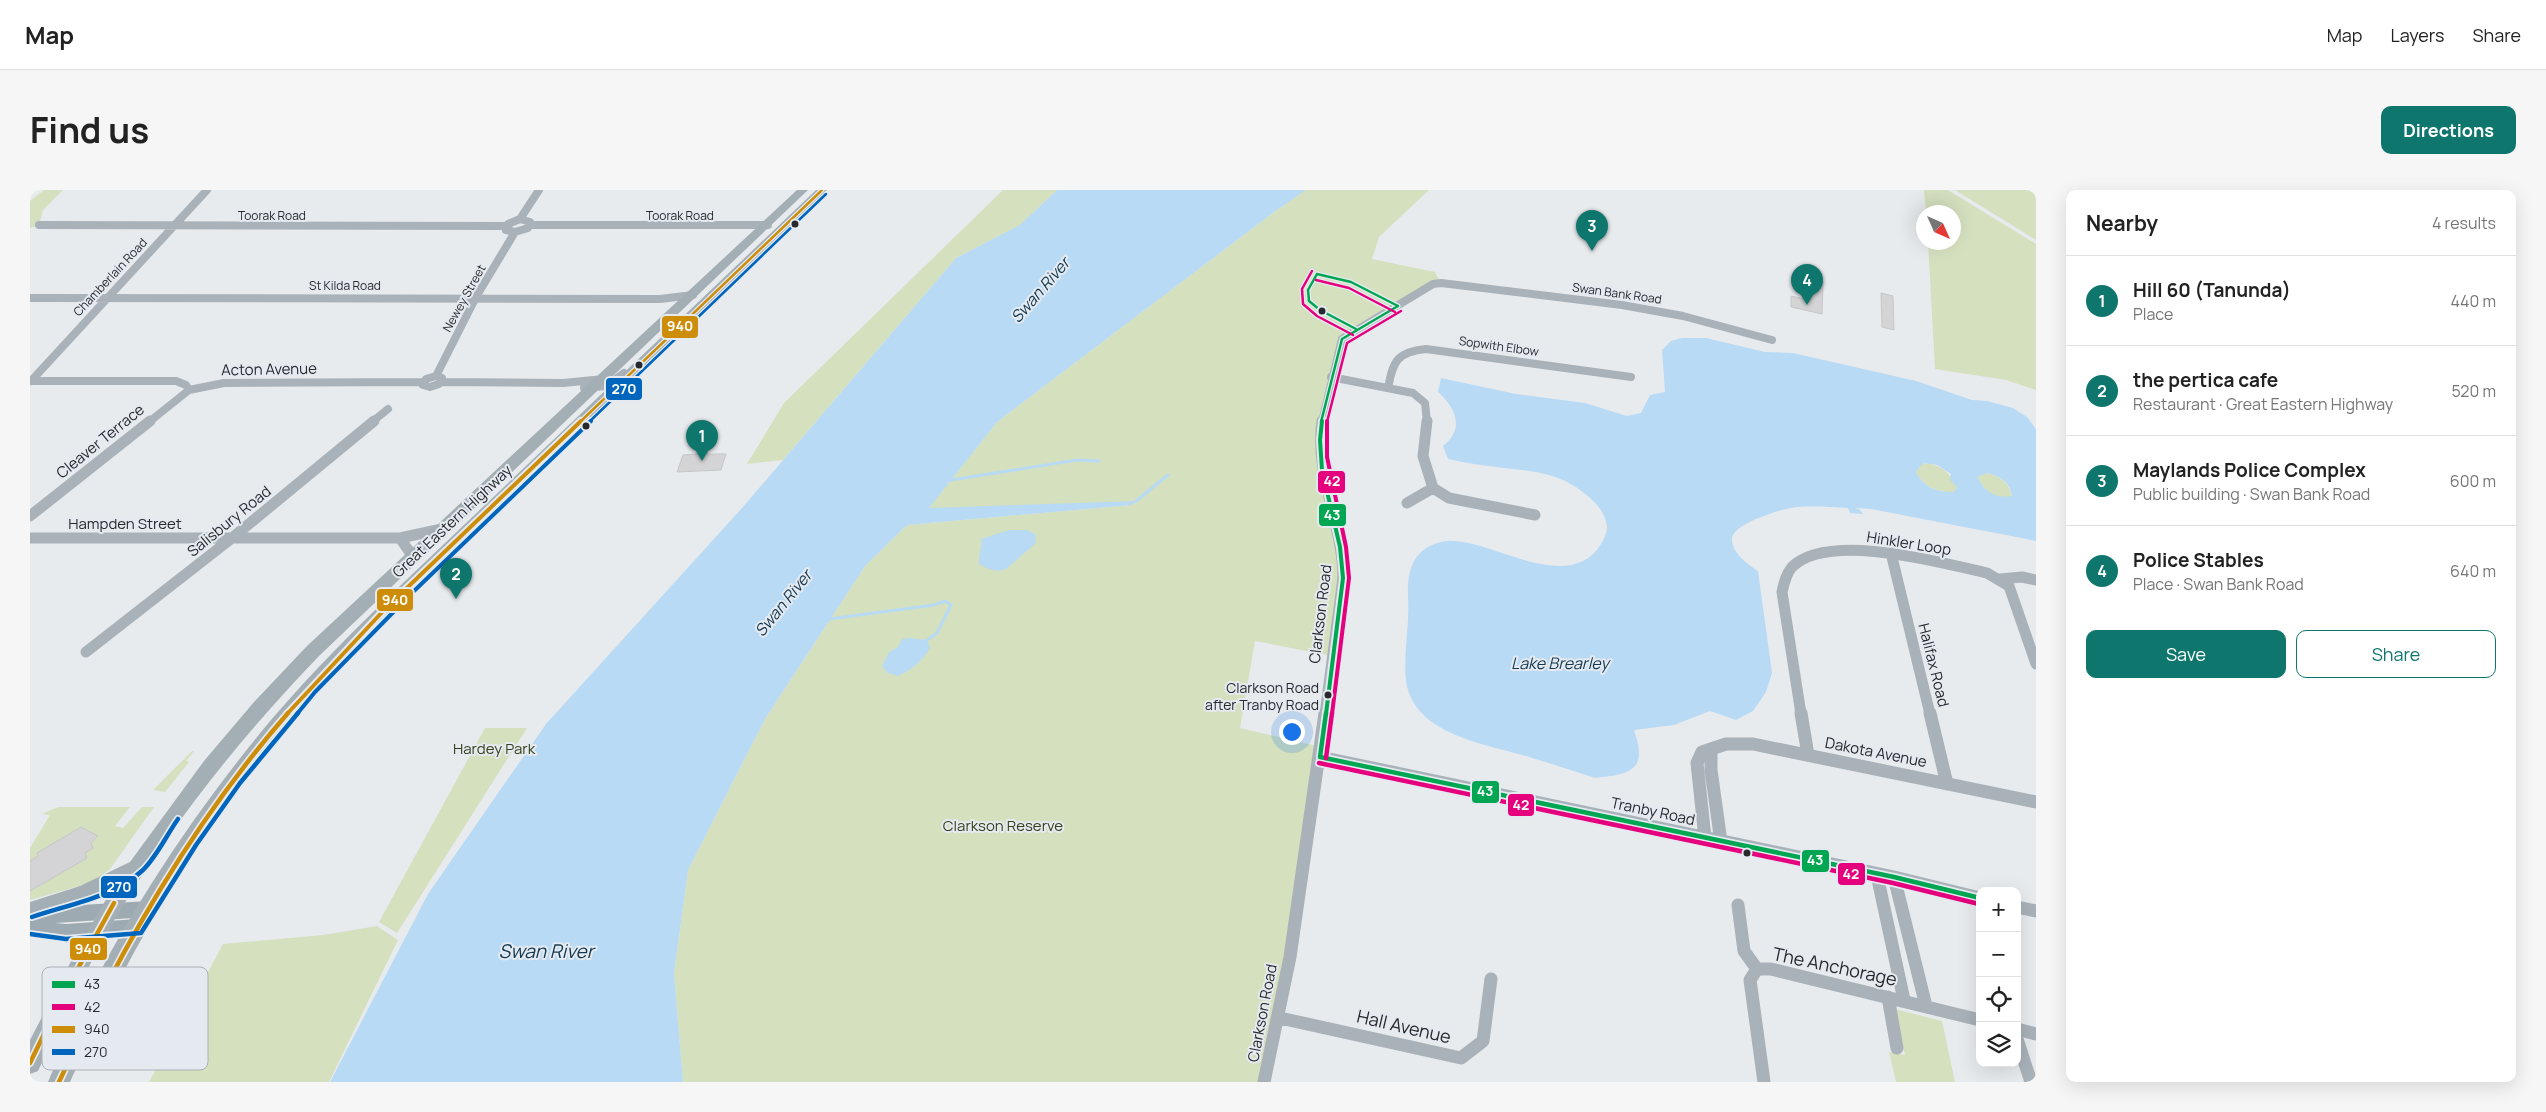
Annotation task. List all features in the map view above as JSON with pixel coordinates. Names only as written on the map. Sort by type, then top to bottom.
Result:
[{"type":"highway","name":"Great Eastern Highway","points":[[79,967],[137,867],[216,758],[263,703],[313,651],[768,225],[803,190]]},
{"type":"highway","name":"Great Eastern Highway","points":[[116,967],[137,928],[221,798],[286,716],[440,556],[822,190]]},
{"type":"highway","points":[[30,911],[111,882],[137,867]]},
{"type":"highway","name":"Great Eastern Highway","points":[[30,1063],[42,1038]]},
{"type":"highway","name":"Great Eastern Highway","points":[[59,1082],[64,1070]]},
{"type":"main road","points":[[30,916],[149,909]]},
{"type":"main road","points":[[30,928],[66,933],[137,928]]},
{"type":"street","name":"Chamberlain Road","points":[[30,382],[207,190]]},
{"type":"street","points":[[520,219],[530,222],[530,225],[523,231],[506,230],[505,226],[520,219],[539,190]]},
{"type":"street","name":"Toorak Road","points":[[39,225],[505,226]]},
{"type":"street","name":"Toorak Road","points":[[530,225],[768,225]]},
{"type":"street","points":[[740,226],[755,237]]},
{"type":"street","name":"Newey Street","points":[[439,379],[476,297],[515,232]]},
{"type":"street","name":"Clarkson Road","points":[[1264,1082],[1280,1018],[1320,757],[1343,578],[1343,560],[1320,456],[1319,441],[1331,377],[1342,339],[1347,334],[1432,284],[1456,284]]},
{"type":"street","name":"Swan Bank Road","points":[[1456,284],[1619,305],[1682,316],[1772,340]]},
{"type":"street","name":"St Kilda Road","points":[[30,298],[660,298],[693,295]]},
{"type":"street","points":[[660,298],[678,309]]},
{"type":"street","name":"Sopwith Elbow","points":[[1388,388],[1392,366],[1397,357],[1410,350],[1426,349],[1631,377]]},
{"type":"street","points":[[563,383],[592,389],[607,387],[628,370],[643,363]]},
{"type":"street","points":[[1331,377],[1422,397],[1428,405],[1423,452],[1433,488],[1449,498],[1535,515]]},
{"type":"street","name":"Acton Avenue","points":[[186,392],[224,383],[423,382],[429,378],[439,379]]},
{"type":"street","points":[[439,379],[563,383],[604,378]]},
{"type":"street","points":[[30,382],[162,386],[186,392]]},
{"type":"street","name":"Cleaver Terrace","points":[[30,516],[186,392]]},
{"type":"street","name":"Salisbury Road","points":[[86,652],[232,538],[388,409]]},
{"type":"street","points":[[1406,503],[1433,488]]},
{"type":"street","name":"Hampden Street","points":[[30,538],[400,538],[443,529]]},
{"type":"street","points":[[400,538],[413,557]]},
{"type":"street","name":"Hinkler Loop","points":[[1808,755],[1782,592],[1784,580],[1795,565],[1814,556],[1859,550],[1891,553],[1987,572],[2000,578],[2022,577],[2036,580]]},
{"type":"street","name":"Halifax Road","points":[[1891,553],[1947,784]]},
{"type":"street","points":[[2000,578],[2012,593],[2036,664]]},
{"type":"street","name":"Dakota Avenue","points":[[1705,838],[1697,763],[1702,752],[1711,750],[1726,742],[1736,741],[2036,802]]},
{"type":"street","points":[[1711,750],[1710,770],[1721,842]]},
{"type":"street","name":"Tranby Road","points":[[1320,757],[1877,875],[1894,877],[1976,897]]},
{"type":"street","name":"The Anchorage","points":[[1877,875],[1904,1000]]},
{"type":"street","name":"The Anchorage","points":[[1894,877],[1926,1006]]},
{"type":"street","name":"The Anchorage","points":[[1738,905],[1744,951],[1757,970]]},
{"type":"street","points":[[2021,908],[2036,911]]},
{"type":"street","name":"The Anchorage","points":[[1757,970],[1771,969],[1976,1019]]},
{"type":"street","name":"The Anchorage","points":[[1757,970],[1750,980],[1764,1082]]},
{"type":"street","name":"Hall Avenue","points":[[1280,1018],[1462,1058],[1482,1041],[1491,979]]},
{"type":"street","points":[[1888,996],[1897,1048]]},
{"type":"street","points":[[2021,1030],[2036,1034]]},
{"type":"street","points":[[2021,1051],[2031,1082]]},
{"type":"green space","points":[[44,190],[63,190],[43,210],[39,225],[30,228],[30,201]]},
{"type":"green space","points":[[1003,190],[1057,190],[1020,225],[956,258],[783,460],[747,464],[784,403]]},
{"type":"green space","name":"Clarkson Reserve","points":[[1306,190],[1429,190],[1379,237],[1372,259],[1435,272],[1441,283],[1346,334],[1316,439],[1342,560],[1332,656],[1255,641],[1240,728],[1321,747],[1264,1082],[683,1082],[674,973],[688,870],[765,719],[865,566],[907,525],[1131,505],[1136,502],[928,509],[997,422],[1274,212]]},
{"type":"green space","points":[[1924,190],[1948,190],[2036,244],[2036,390],[2006,380],[1935,369],[1928,250],[1961,250],[1961,205],[1925,205]]},
{"type":"green space","points":[[1955,190],[2036,190],[2036,240]]},
{"type":"green space","points":[[1923,463],[1935,465],[1944,470],[1957,487],[1954,493],[1936,490],[1923,482],[1916,472]]},
{"type":"green space","points":[[1987,473],[2004,481],[2009,487],[2012,497],[2000,497],[1987,490],[1976,476]]},
{"type":"green space","name":"Hardey Park","points":[[485,728],[527,728],[397,933],[379,922]]},
{"type":"green space","points":[[194,751],[186,761],[189,762],[165,792],[153,790]]},
{"type":"green space","points":[[58,807],[130,807],[115,826],[123,828],[142,807],[154,807],[110,869],[86,884],[30,900],[30,848],[50,815],[42,814]]},
{"type":"green space","points":[[377,926],[398,940],[329,1082],[149,1082],[155,1070],[208,1070],[208,972],[223,944],[323,935]]},
{"type":"green space","points":[[1895,1009],[1942,1021],[1955,1082],[1896,1082],[1889,1052],[1905,1055]]},
{"type":"water","name":"Swan River","points":[[1057,190],[1306,190],[1274,212],[997,422],[929,508],[1138,501],[1131,505],[907,525],[865,566],[765,719],[688,870],[674,973],[683,1082],[330,1082],[428,894],[546,724],[742,508],[956,258],[1020,225]]},
{"type":"water","name":"Lake Brearley","points":[[1682,338],[1706,338],[1765,352],[1793,353],[1916,381],[1972,400],[1987,401],[2013,408],[2027,417],[2036,429],[2036,541],[1871,509],[1855,508],[1863,514],[1850,513],[1848,508],[1804,507],[1771,513],[1740,527],[1734,533],[1732,539],[1738,554],[1745,562],[1758,571],[1772,673],[1766,692],[1753,711],[1736,720],[1710,711],[1674,725],[1634,730],[1639,754],[1638,762],[1634,768],[1627,772],[1595,778],[1472,741],[1436,725],[1422,713],[1411,698],[1406,680],[1405,660],[1410,570],[1423,550],[1441,542],[1457,541],[1541,564],[1562,566],[1580,562],[1596,551],[1603,540],[1607,527],[1598,506],[1578,488],[1568,482],[1538,473],[1448,459],[1443,446],[1454,433],[1456,426],[1453,412],[1438,392],[1441,378],[1516,394],[1585,403],[1627,416],[1641,413],[1650,395],[1665,392],[1662,350],[1671,341]],"holes":[[[1923,463],[1937,465],[1951,474],[1950,480],[1957,487],[1954,492],[1936,490],[1923,482],[1916,472]],[[1987,473],[1997,476],[2004,481],[2009,487],[2012,496],[1995,495],[1987,490],[1977,477]]]},
{"type":"water","points":[[1009,530],[1027,530],[1035,534],[1036,543],[1006,569],[989,569],[979,564],[981,539]]},
{"type":"water","points":[[902,639],[927,640],[930,648],[920,661],[908,671],[898,676],[888,673],[882,666],[889,652],[898,647]]},
{"type":"building","points":[[1813,279],[1823,281],[1822,314],[1791,307],[1791,296],[1808,300],[1809,280],[1813,281]]},
{"type":"building","points":[[1881,293],[1893,296],[1894,330],[1882,327]]},
{"type":"building","points":[[698,449],[708,449],[707,454],[726,454],[721,470],[677,472],[683,455],[697,454]]},
{"type":"building","points":[[81,827],[98,836],[91,843],[93,848],[85,853],[87,858],[30,891],[30,861],[38,856],[37,853]]},
{"type":"waterway","points":[[951,480],[1077,460],[1099,461]]},
{"type":"waterway","points":[[1136,501],[1168,475]]},
{"type":"waterway","points":[[829,619],[934,605],[945,601],[951,605],[937,633],[927,640]]},
{"type":"transit line","name":"940","points":[[115,967],[168,875],[221,798],[267,737],[345,650],[407,588],[822,190]]},
{"type":"transit line","name":"270","points":[[30,934],[66,939],[141,933],[196,845],[240,783],[315,692],[414,591],[826,194]]},
{"type":"transit line","name":"42","points":[[1312,271],[1302,289],[1303,304],[1317,316],[1353,335]]},
{"type":"transit line","name":"43","points":[[1317,274],[1351,282],[1398,306]]},
{"type":"transit line","name":"43","points":[[1317,274],[1308,290],[1309,301],[1320,310],[1356,329]]},
{"type":"transit line","name":"42","points":[[1316,280],[1349,288],[1395,312]]},
{"type":"transit line","name":"43","points":[[1320,757],[1343,578],[1340,547],[1325,486],[1320,455],[1323,411],[1342,339],[1398,306]]},
{"type":"transit line","name":"42","points":[[1326,758],[1349,578],[1344,532],[1327,457],[1326,428],[1328,414],[1347,343],[1401,311]]},
{"type":"transit line","name":"43","points":[[1320,757],[1894,877],[1976,897]]},
{"type":"transit line","name":"42","points":[[1319,763],[1893,883],[1976,903]]},
{"type":"transit line","name":"270","points":[[32,917],[90,899],[119,887],[132,879],[148,864],[178,819]]},
{"type":"transit line","name":"940","points":[[79,967],[114,903]]},
{"type":"transit line","name":"940","points":[[30,1063],[42,1038]]},
{"type":"transit line","name":"940","points":[[59,1082],[65,1070]]},
{"type":"place","name":"Maylands Police Complex","points":[[1592,251]]},
{"type":"place","name":"Police Stables","points":[[1807,305]]},
{"type":"place","name":"Hill 60 (Tanunda)","points":[[702,461]]},
{"type":"place","name":"the pertica cafe","points":[[456,599]]},
{"type":"place","name":"Clarkson Road after Tranby Road","points":[[1328,695]]}]
